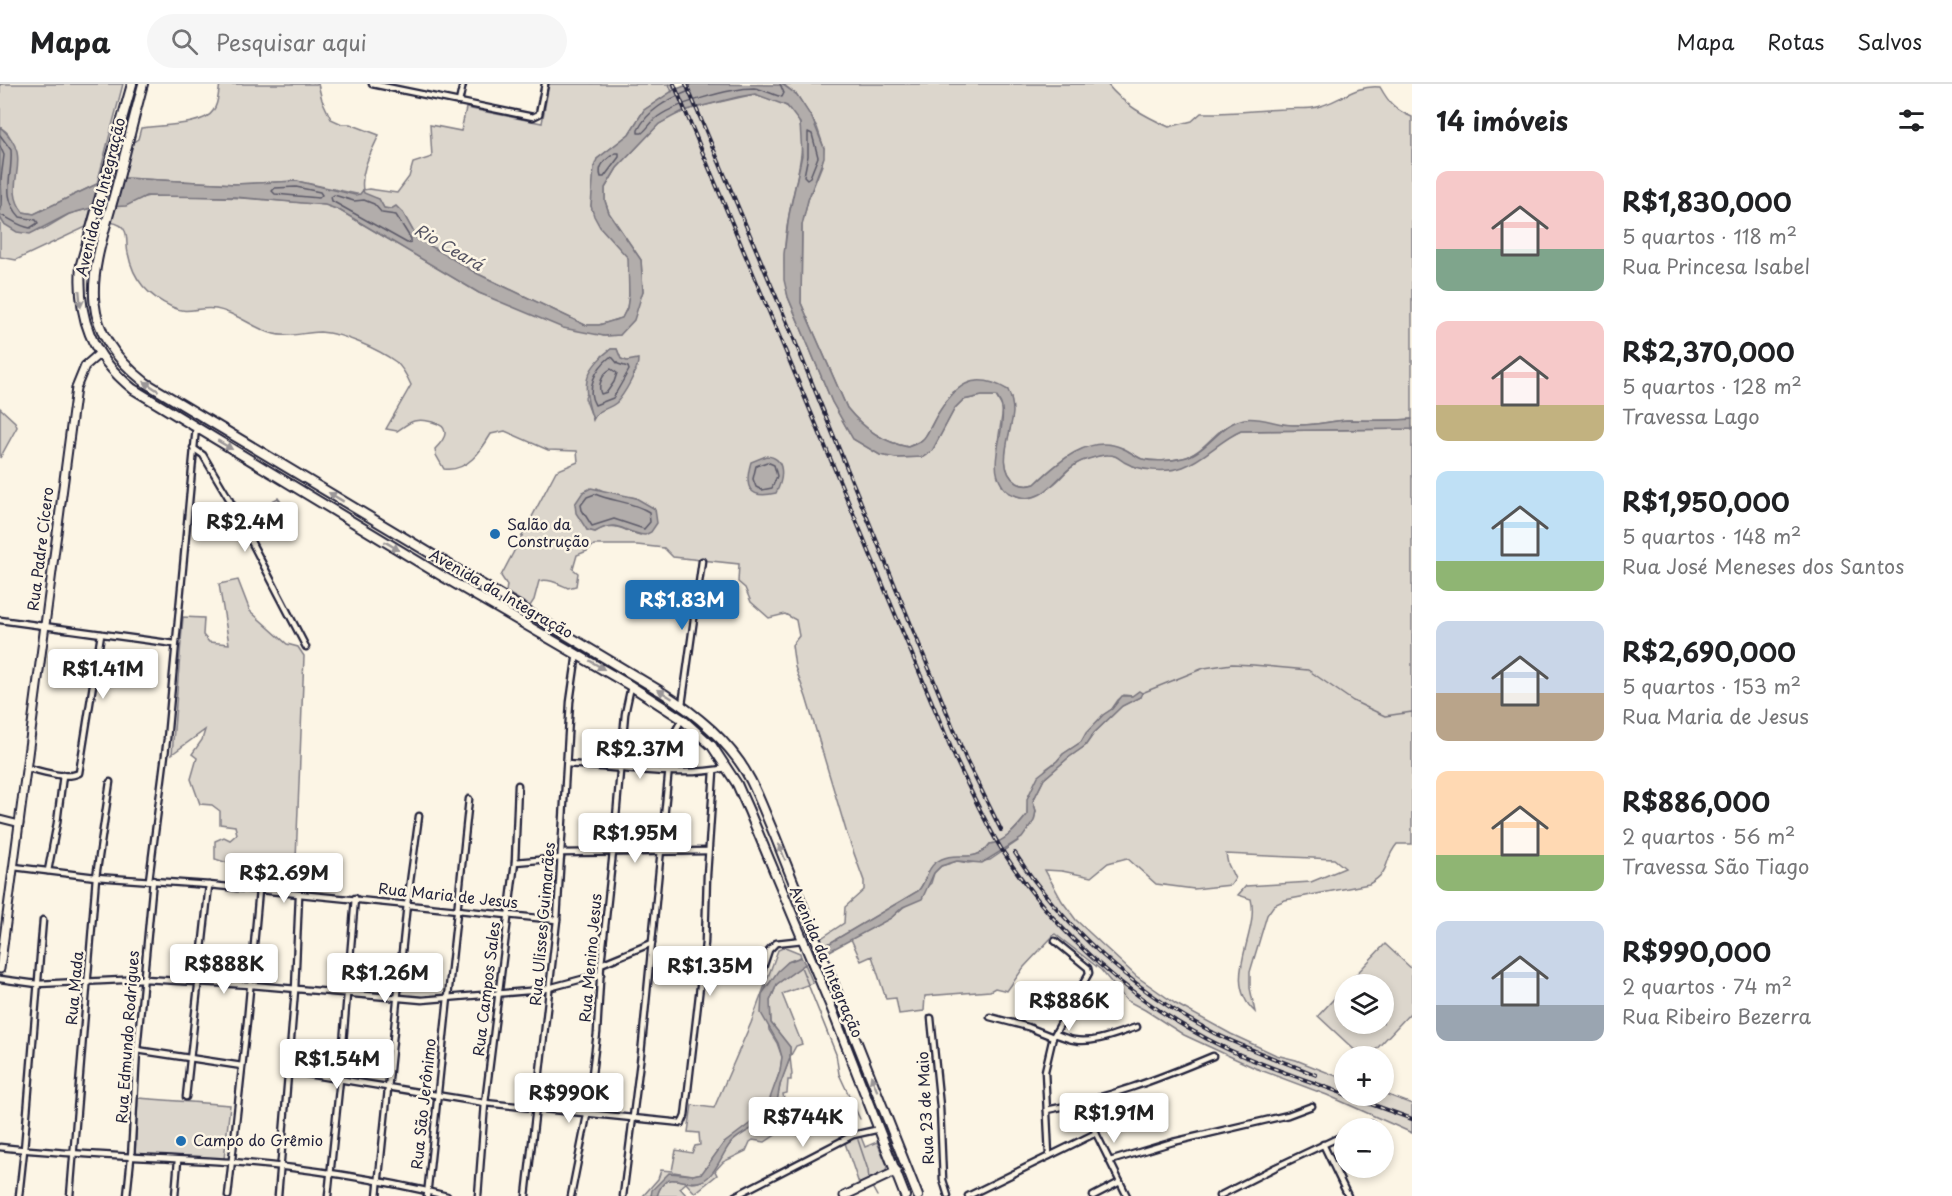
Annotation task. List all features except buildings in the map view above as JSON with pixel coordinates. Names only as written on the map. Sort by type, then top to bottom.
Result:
[{"type":"main road","name":"Avenida da Integração","points":[[132,84],[81,264],[80,296],[85,324],[106,363],[125,383],[175,415],[631,686],[682,719],[712,746],[749,811],[880,1129],[905,1196]]},
{"type":"main road","name":"Avenida da Integração","points":[[143,84],[106,224],[94,284],[93,302],[99,325],[111,348],[128,369],[146,383],[682,705],[718,735],[750,780],[775,836],[918,1196]]},
{"type":"main road","points":[[175,415],[180,404]]},
{"type":"main road","points":[[509,614],[515,604]]},
{"type":"main road","points":[[524,624],[530,614]]},
{"type":"main road","points":[[873,1113],[884,1109]]},
{"type":"main road","points":[[885,1142],[896,1139]]},
{"type":"street","points":[[372,84],[528,117],[536,116],[540,109],[545,84]]},
{"type":"street","points":[[459,102],[463,84]]},
{"type":"street","name":"Rua Padre Cícero","points":[[0,969],[76,388],[85,366],[100,353]]},
{"type":"street","name":"Rua Edmundo Rodrigues","points":[[127,1196],[151,880],[166,750],[196,427]]},
{"type":"street","points":[[193,448],[202,455],[228,497],[306,647]]},
{"type":"street","points":[[682,705],[702,561]]},
{"type":"street","points":[[0,620],[175,645]]},
{"type":"street","points":[[27,768],[63,775],[77,775],[81,763],[101,634]]},
{"type":"street","name":"Rua Ulisses Guimarães","points":[[526,1196],[557,920],[570,702],[577,653]]},
{"type":"street","name":"Rua Menino Jesus","points":[[571,1196],[587,1115],[614,852],[625,714],[631,686]]},
{"type":"street","points":[[623,1196],[652,943],[668,771],[673,737],[682,719]]},
{"type":"street","points":[[567,764],[668,771],[714,771],[726,768]]},
{"type":"street","points":[[289,1071],[485,1103],[677,1124],[683,1122],[705,943],[708,850],[714,771]]},
{"type":"street","points":[[48,871],[63,775]]},
{"type":"street","name":"Rua Mada","points":[[70,1196],[96,877],[110,782]]},
{"type":"street","name":"Rua Campos Sales","points":[[478,1196],[485,1103],[515,862],[518,785]]},
{"type":"street","name":"Rua São Jerônimo","points":[[428,1194],[469,799]]},
{"type":"street","points":[[377,1196],[407,904],[419,816]]},
{"type":"street","points":[[0,819],[20,824]]},
{"type":"street","points":[[515,862],[614,852],[661,853],[708,850]]},
{"type":"street","name":"Rua Maria de Jesus","points":[[14,867],[96,877],[355,898],[557,920]]},
{"type":"street","points":[[186,1097],[209,885]]},
{"type":"street","points":[[228,1196],[259,890]]},
{"type":"street","points":[[278,1196],[295,990],[299,895]]},
{"type":"street","points":[[328,1196],[355,898]]},
{"type":"street","points":[[18,1196],[24,1150],[43,920]]},
{"type":"street","points":[[762,971],[770,950],[776,943],[803,940]]},
{"type":"street","points":[[1049,1156],[1045,1071],[1054,1036],[1089,973],[1088,968],[1055,941]]},
{"type":"street","points":[[601,964],[652,943]]},
{"type":"street","points":[[0,979],[37,984],[144,979],[251,985],[422,1000],[541,990],[601,974]]},
{"type":"street","points":[[990,1017],[1074,1041],[1107,1037],[1137,1027]]},
{"type":"street","name":"Rua 23 de Maio","points":[[930,1018],[940,1107],[943,1180],[948,1196]]},
{"type":"street","points":[[137,1050],[242,1066]]},
{"type":"street","points":[[1047,1110],[1155,1081],[1213,1056]]},
{"type":"street","points":[[1080,1103],[1127,1196]]},
{"type":"street","points":[[1110,1161],[1173,1142],[1288,1115],[1312,1106]]},
{"type":"street","points":[[735,1196],[854,1135],[880,1129]]},
{"type":"street","points":[[968,1196],[1096,1133]]},
{"type":"street","points":[[1219,1196],[1334,1139]]},
{"type":"street","points":[[1323,1144],[1346,1195]]},
{"type":"street","points":[[0,1147],[280,1167],[378,1182],[428,1194],[447,1196]]},
{"type":"street","points":[[175,1196],[178,1160]]},
{"type":"street","points":[[844,1196],[897,1171]]},
{"type":"street","points":[[1093,1196],[1120,1182]]},
{"type":"shaded area","points":[[0,84],[123,84],[97,184],[34,214],[23,212],[15,196],[17,166],[14,150],[8,134],[0,127]]},
{"type":"shaded area","points":[[220,84],[318,84],[322,100],[331,119],[379,135],[365,169],[363,190],[397,193],[409,177],[413,163],[432,157],[430,125],[461,131],[466,108],[542,123],[549,84],[672,84],[674,90],[644,110],[629,134],[597,159],[591,206],[629,258],[629,295],[627,308],[622,318],[599,325],[585,325],[476,273],[417,238],[403,213],[384,208],[379,199],[297,181],[235,184],[124,178],[132,143],[138,139],[141,128],[180,124],[208,116],[216,105]]},
{"type":"shaded area","points":[[783,84],[1107,84],[1135,109],[1169,127],[1192,121],[1201,113],[1312,108],[1362,89],[1380,87],[1393,105],[1412,117],[1412,419],[1348,420],[1301,425],[1254,420],[1239,421],[1225,427],[1190,456],[1152,461],[1109,445],[1085,448],[1054,467],[1035,484],[1028,485],[1021,485],[1010,477],[1005,461],[1012,414],[1011,398],[954,391],[924,439],[908,447],[881,438],[866,428],[847,408],[801,303],[802,225],[808,200],[822,165],[824,148],[817,127],[797,95]]},
{"type":"shaded area","points":[[755,94],[783,104],[796,115],[802,137],[800,164],[785,246],[784,266],[788,297],[832,402],[853,439],[880,455],[896,458],[923,457],[932,451],[955,408],[963,400],[982,396],[996,396],[1003,409],[997,448],[1002,486],[1009,493],[1020,497],[1057,482],[1071,467],[1088,458],[1109,455],[1146,469],[1177,467],[1198,458],[1228,437],[1241,431],[1412,429],[1412,844],[1397,844],[1384,870],[1369,884],[1285,900],[1274,905],[1267,915],[1250,972],[1250,988],[1255,1012],[1245,999],[1241,985],[1243,956],[1252,913],[1251,899],[1238,895],[1246,886],[1311,882],[1345,868],[1334,859],[1226,854],[1235,879],[1231,885],[1194,889],[1156,884],[1127,858],[1108,863],[1091,877],[1045,870],[1062,901],[1076,920],[1136,976],[1176,1004],[1231,1034],[1276,1055],[1296,1060],[1334,1075],[1334,1098],[1255,1068],[1184,1035],[1126,1000],[1101,970],[1055,934],[1024,967],[1007,991],[995,988],[990,991],[925,996],[924,1011],[899,1014],[896,998],[886,999],[872,956],[861,961],[851,939],[891,918],[931,883],[934,873],[941,866],[957,861],[968,863],[990,860],[1018,841],[1034,820],[1036,811],[1033,801],[1044,779],[1085,746],[1094,733],[1122,706],[1140,697],[1124,695],[1112,709],[1103,715],[1081,742],[1046,769],[1028,799],[1027,815],[1006,837],[990,844],[977,855],[942,859],[932,867],[918,891],[823,947],[820,939],[844,923],[845,907],[864,890],[864,881],[795,667],[792,645],[799,636],[796,620],[785,614],[769,618],[751,602],[745,588],[738,582],[739,564],[673,557],[664,548],[637,545],[594,545],[577,555],[573,569],[578,573],[576,586],[568,588],[550,581],[539,581],[530,606],[506,592],[507,585],[501,576],[556,471],[578,462],[577,451],[548,450],[505,431],[491,434],[478,453],[466,464],[444,469],[435,449],[444,437],[445,432],[441,426],[433,422],[418,420],[397,431],[386,429],[411,385],[405,372],[396,362],[370,347],[339,335],[320,332],[279,335],[260,329],[224,311],[210,308],[183,310],[172,307],[156,298],[143,286],[130,263],[124,229],[110,222],[115,206],[150,196],[238,198],[326,205],[339,210],[479,293],[590,332],[604,336],[620,335],[643,291],[641,260],[609,213],[605,201],[605,188],[617,168],[659,124],[693,108]],"holes":[[[611,349],[617,349],[621,359],[627,361],[636,371],[617,402],[599,410],[593,419],[585,398],[602,356]],[[597,488],[607,493],[636,498],[640,535],[612,527],[595,532],[587,530],[584,523]]]},
{"type":"shaded area","points":[[91,208],[86,227],[16,260],[0,257],[0,217],[4,224],[44,229],[69,214]]},
{"type":"shaded area","points":[[0,408],[15,422],[17,427],[0,458]]},
{"type":"shaded area","points":[[278,498],[292,518],[255,540],[242,517]]},
{"type":"shaded area","points":[[238,580],[250,611],[287,644],[298,647],[304,656],[295,885],[290,883],[281,885],[279,875],[271,874],[265,868],[258,869],[257,883],[230,882],[231,864],[215,859],[215,841],[224,837],[230,840],[237,834],[235,826],[220,824],[220,811],[212,805],[200,804],[191,779],[197,758],[192,754],[202,740],[205,730],[172,754],[183,617],[204,618],[203,635],[209,642],[229,644],[219,584]]},
{"type":"shaded area","points":[[1385,944],[1412,969],[1412,1011],[1394,1030],[1394,974],[1356,974]]},
{"type":"shaded area","points":[[785,947],[800,953],[801,957],[788,962],[766,987],[769,1030],[782,1057],[780,1071],[767,1109],[755,1122],[723,1144],[703,1173],[693,1175],[674,1172],[653,1190],[651,1196],[643,1196],[658,1179],[661,1170],[672,1171],[676,1150],[692,1153],[695,1146],[700,1145],[699,1133],[688,1132],[692,1105],[714,1108],[751,1023],[778,950]]},
{"type":"shaded area","points":[[805,964],[813,983],[782,994],[802,1044],[796,1046],[790,1057],[790,1047],[771,1023],[770,1001],[777,984]]},
{"type":"shaded area","points":[[1334,999],[1334,1031],[1318,1016]]},
{"type":"shaded area","points":[[1337,1034],[1391,1034],[1379,1046],[1350,1046]]},
{"type":"shaded area","points":[[790,1057],[792,1075],[791,1080],[788,1080],[787,1093],[783,1094],[786,1110],[798,1116],[792,1127],[787,1124],[765,1142],[753,1140],[750,1142],[746,1151],[723,1162],[715,1171],[717,1175],[695,1193],[686,1183],[680,1188],[687,1196],[657,1196],[665,1182],[670,1180],[692,1183],[704,1179],[735,1139],[774,1115],[781,1081]]},
{"type":"shaded area","points":[[1394,1097],[1412,1104],[1412,1133],[1394,1125],[1394,1118],[1378,1118],[1352,1106],[1394,1106]]},
{"type":"shaded area","name":"Campo do Grêmio","points":[[138,1098],[230,1105],[224,1159],[135,1156]]},
{"type":"shaded area","points":[[861,1137],[865,1147],[877,1142],[887,1165],[886,1171],[859,1184],[845,1143],[853,1138]]},
{"type":"water","name":"Rio Ceará","points":[[690,84],[783,85],[797,95],[812,118],[824,148],[824,157],[808,200],[802,225],[801,303],[847,408],[866,428],[881,438],[908,447],[918,443],[926,436],[943,406],[957,389],[975,381],[996,384],[1008,390],[1013,412],[1005,459],[1010,477],[1023,485],[1035,484],[1074,452],[1098,444],[1110,444],[1147,460],[1163,461],[1183,458],[1199,450],[1227,426],[1244,419],[1300,425],[1348,420],[1412,419],[1412,429],[1241,431],[1191,464],[1169,470],[1145,469],[1130,465],[1115,456],[1102,455],[1074,465],[1044,492],[1027,498],[1008,492],[998,476],[996,457],[1002,427],[1002,407],[996,396],[982,396],[963,400],[955,408],[932,451],[923,457],[896,458],[880,455],[853,439],[832,402],[788,297],[784,280],[784,254],[789,215],[802,155],[800,123],[787,106],[755,94],[683,111],[659,124],[617,168],[605,188],[605,201],[609,213],[641,260],[643,291],[634,320],[620,335],[604,336],[563,328],[479,293],[339,210],[325,205],[235,197],[146,196],[126,206],[91,208],[69,214],[30,234],[17,232],[4,224],[0,217],[0,127],[11,139],[16,150],[18,160],[15,191],[17,201],[23,212],[34,214],[97,184],[124,178],[235,184],[297,181],[355,195],[360,194],[363,190],[364,193],[379,199],[384,208],[391,209],[396,206],[403,213],[417,238],[476,273],[585,325],[599,325],[622,318],[627,308],[629,295],[628,258],[600,227],[591,206],[594,167],[597,159],[629,134],[644,110],[674,90]]},
{"type":"water","points":[[611,349],[617,349],[621,359],[627,361],[638,359],[638,363],[630,382],[616,403],[600,411],[593,420],[587,398],[587,380],[594,365]]},
{"type":"water","points":[[766,456],[777,460],[782,470],[776,493],[767,495],[754,493],[748,484],[751,462]]},
{"type":"water","points":[[591,488],[636,498],[655,509],[657,523],[651,532],[645,535],[615,526],[595,532],[587,530],[576,513],[575,504],[583,492]]},
{"type":"water","points":[[1139,691],[1142,693],[1140,697],[1122,706],[1094,733],[1085,746],[1044,779],[1033,801],[1036,811],[1034,821],[1022,838],[982,863],[957,861],[941,866],[934,873],[922,899],[903,907],[891,918],[826,953],[824,951],[823,947],[918,891],[935,863],[950,857],[977,854],[984,851],[990,844],[1006,837],[1027,815],[1027,799],[1038,776],[1081,742],[1086,733],[1112,709],[1122,696],[1132,696]]},
{"type":"water","points":[[801,957],[805,964],[777,984],[770,1001],[771,1023],[790,1047],[790,1058],[780,1085],[775,1112],[765,1121],[735,1139],[707,1178],[695,1182],[670,1180],[665,1182],[657,1196],[651,1196],[652,1190],[669,1173],[693,1175],[702,1173],[723,1144],[765,1112],[780,1071],[782,1057],[778,1043],[761,1013],[762,994],[778,971],[788,962]]},
{"type":"waterway","points":[[669,84],[672,92]]},
{"type":"waterway","points":[[1142,693],[1204,668],[1232,664],[1253,665],[1308,670],[1353,701],[1385,716],[1412,712]]},
{"type":"waterway","points":[[801,967],[836,1054],[839,1074],[860,1119]]},
{"type":"waterway","points":[[858,1140],[869,1180]]},
{"type":"waterway","points":[[872,1187],[877,1196]]},
{"type":"railway","points":[[674,84],[956,760],[983,817],[1002,850],[1023,881],[1072,938],[1100,964],[1159,1010],[1239,1055],[1334,1090]]},
{"type":"railway","points":[[686,84],[794,339],[966,759],[1001,830]]},
{"type":"railway","points":[[1015,853],[1055,907],[1078,932],[1129,978],[1156,998],[1214,1033],[1316,1075]]},
{"type":"railway","points":[[1376,1106],[1412,1119]]},
{"type":"place","name":"Salão da Construção","points":[[495,534]]},
{"type":"place","name":"Campo do Grêmio","points":[[181,1141]]}]
